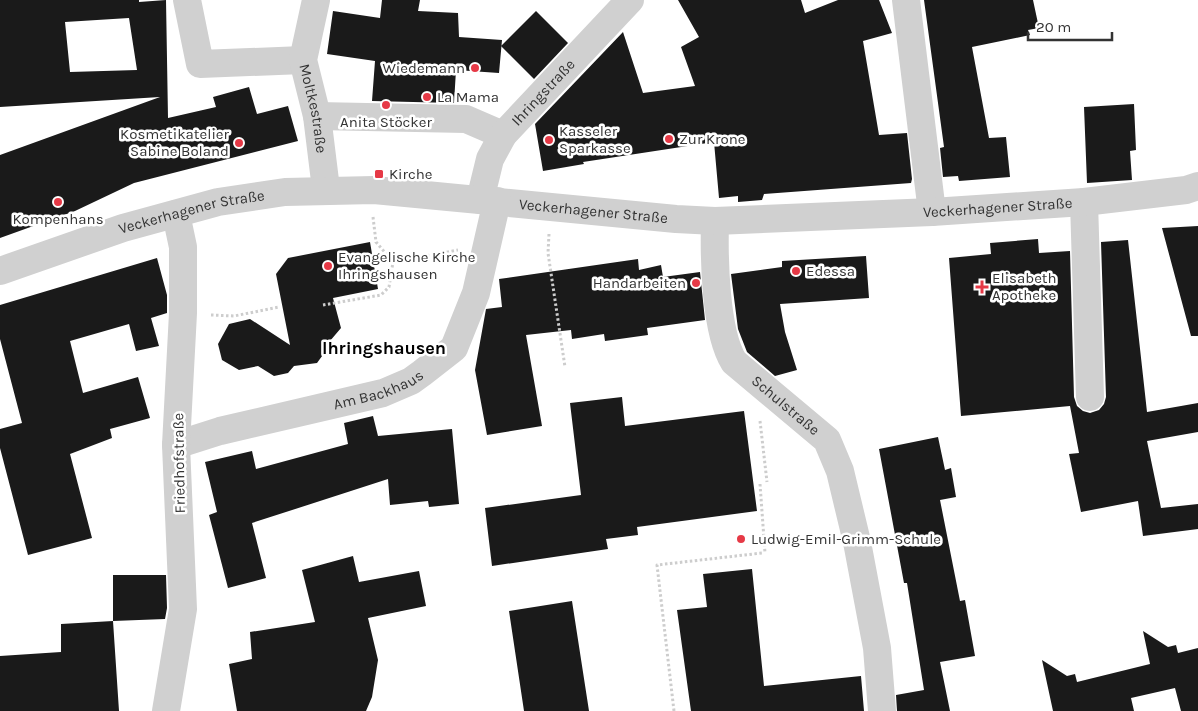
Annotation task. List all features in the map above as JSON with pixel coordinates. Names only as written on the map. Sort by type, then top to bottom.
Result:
[{"type":"street","points":[[187,0],[200,64],[303,60]]},
{"type":"street","name":"Moltkestraße","points":[[316,0],[303,60],[317,116],[326,189]]},
{"type":"street","name":"Ihringstraße","points":[[488,200],[490,159],[503,135],[630,0]]},
{"type":"street","points":[[906,0],[932,212]]},
{"type":"street","points":[[317,116],[466,119],[503,135]]},
{"type":"street","name":"Veckerhagener Straße","points":[[0,271],[123,228],[218,202],[285,192],[326,189],[374,190],[715,221],[932,212],[1084,202],[1186,190],[1198,186]]},
{"type":"street","name":"Am Backhaus","points":[[176,446],[220,431],[383,393],[411,381],[454,348],[476,293],[488,200]]},
{"type":"street","points":[[1084,202],[1090,396]]},
{"type":"street","name":"Friedhofstraße","points":[[166,711],[183,609],[176,446],[183,313],[183,247],[176,214]]},
{"type":"street","name":"Schulstraße","points":[[715,221],[718,291],[723,327],[730,355],[734,362],[827,440],[840,471],[877,648],[882,711]]},
{"type":"path","points":[[323,305],[381,295],[389,288],[393,262],[376,242],[373,220],[374,190]]},
{"type":"path","points":[[552,207],[548,253],[565,367]]},
{"type":"path","points":[[393,262],[454,250]]},
{"type":"path","points":[[183,313],[234,316],[280,307]]},
{"type":"path","points":[[759,416],[767,482]]},
{"type":"path","points":[[674,711],[657,565],[763,553],[760,484]]},
{"type":"building","points":[[0,0],[139,0],[139,2],[166,0],[168,118],[216,107],[213,97],[249,87],[257,114],[288,106],[298,141],[134,183],[75,211],[0,238],[0,155],[160,97],[0,107]],"holes":[[[129,18],[137,70],[70,72],[65,22]]]},
{"type":"building","points":[[382,0],[420,0],[418,11],[458,13],[459,37],[502,40],[499,73],[456,70],[454,103],[372,101],[375,61],[327,54],[333,11],[380,18]]},
{"type":"building","points":[[678,0],[801,0],[805,13],[838,0],[879,0],[892,33],[863,41],[879,135],[907,133],[911,183],[764,194],[762,200],[738,202],[738,196],[719,198],[714,142],[583,162],[584,164],[543,171],[535,124],[623,32],[643,93],[695,86],[681,47],[699,37]]},
{"type":"building","points":[[924,0],[1033,0],[1039,28],[1028,30],[1030,35],[972,47],[989,138],[1006,137],[1010,177],[959,181],[958,176],[943,177],[940,148],[944,147]]},
{"type":"building","points":[[536,11],[568,43],[534,79],[501,46]]},
{"type":"building","points":[[1134,104],[1136,150],[1130,151],[1132,180],[1087,183],[1084,107]]},
{"type":"building","points":[[1198,226],[1198,336],[1191,336],[1162,228]]},
{"type":"building","points":[[1038,239],[1039,253],[1070,251],[1074,397],[1077,406],[1083,411],[1090,413],[1099,410],[1104,404],[1106,397],[1101,242],[1128,240],[1147,412],[1198,403],[1198,432],[1147,441],[1161,508],[1198,504],[1198,529],[1143,536],[1138,501],[1081,512],[1069,454],[1079,453],[1070,406],[961,416],[949,258],[991,254],[990,243]]},
{"type":"building","points":[[370,242],[378,289],[333,298],[341,328],[324,348],[325,352],[317,363],[294,366],[288,373],[274,376],[258,366],[239,370],[222,360],[218,344],[229,324],[250,319],[290,345],[276,274],[288,258]]},
{"type":"building","points":[[866,256],[869,298],[780,304],[785,332],[797,370],[775,376],[747,352],[738,329],[731,274],[782,267],[782,261]]},
{"type":"building","points":[[157,258],[167,295],[167,313],[151,318],[159,346],[136,351],[129,324],[70,341],[83,393],[138,377],[150,418],[110,429],[112,438],[70,454],[92,538],[28,555],[0,448],[0,429],[22,423],[0,339],[0,305]]},
{"type":"building","points":[[638,259],[639,270],[661,265],[663,277],[700,272],[705,320],[647,328],[648,335],[605,341],[604,334],[572,339],[571,330],[526,335],[542,426],[487,435],[475,370],[486,309],[502,307],[499,279]]},
{"type":"building","points":[[622,397],[625,426],[744,411],[757,511],[637,527],[638,535],[606,539],[608,549],[492,566],[485,508],[581,495],[570,403]]},
{"type":"building","points":[[373,416],[378,436],[452,429],[459,504],[429,507],[428,501],[390,505],[388,479],[252,523],[266,578],[228,588],[209,515],[217,512],[205,462],[252,451],[256,469],[348,444],[344,423]]},
{"type":"building","points":[[938,437],[945,470],[951,468],[956,497],[940,500],[960,601],[965,600],[975,656],[940,662],[950,711],[897,711],[896,695],[924,690],[907,583],[904,583],[879,449]]},
{"type":"building","points":[[353,556],[359,582],[419,571],[426,606],[368,618],[378,660],[372,697],[366,711],[237,711],[229,664],[252,659],[250,632],[315,622],[302,570]]},
{"type":"building","points":[[752,569],[764,686],[861,676],[864,711],[691,711],[677,610],[707,607],[703,574]]},
{"type":"building","points":[[113,575],[166,575],[167,608],[165,619],[113,621]]},
{"type":"building","points":[[572,601],[589,711],[524,711],[509,611]]},
{"type":"building","points":[[113,621],[119,711],[0,711],[0,656],[61,652],[61,624]]},
{"type":"building","points":[[1143,631],[1168,647],[1176,645],[1178,653],[1198,648],[1198,711],[1181,711],[1175,688],[1131,698],[1134,711],[1053,711],[1042,660],[1067,676],[1075,674],[1077,682],[1150,664]]},
{"type":"place","name":"Wiedemann","points":[[475,68]]},
{"type":"place","name":"La Mama","points":[[427,97]]},
{"type":"place","name":"Anita Stöcker","points":[[386,105]]},
{"type":"place","name":"Zur Krone","points":[[669,139]]},
{"type":"place","name":"Kasseler Sparkasse","points":[[549,140]]},
{"type":"place","name":"Kosmetikatelier Sabine Boland","points":[[239,143]]},
{"type":"place","name":"Kirche","points":[[379,174]]},
{"type":"place","name":"Kompenhans","points":[[58,202]]},
{"type":"place","name":"Evangelische Kirche Ihringshausen","points":[[328,266]]},
{"type":"place","name":"Edessa","points":[[796,271]]},
{"type":"place","name":"Handarbeiten","points":[[696,283]]},
{"type":"place","name":"Elisabeth Apotheke","points":[[982,287]]},
{"type":"place","name":"Ludwig-Emil-Grimm-Schule","points":[[741,539]]},
{"type":"district","name":"Ihringshausen","points":[[384,348]]}]
